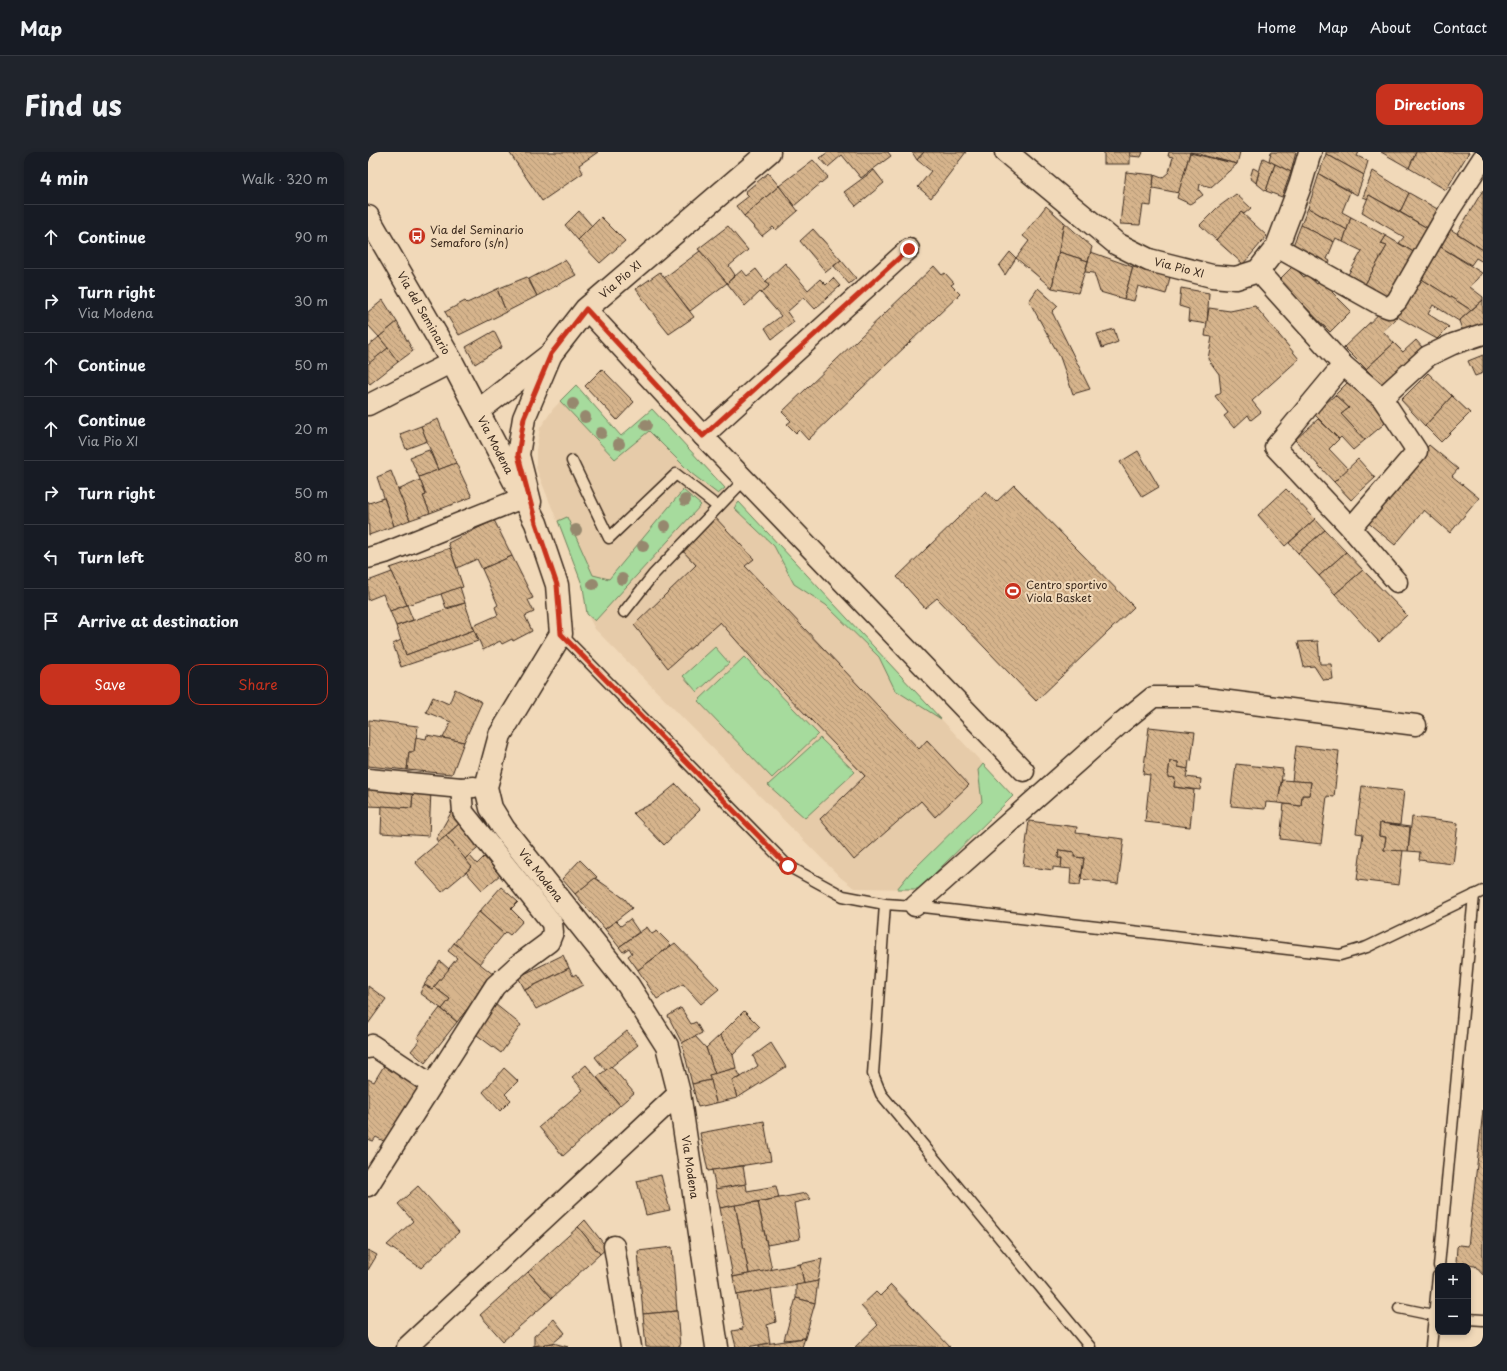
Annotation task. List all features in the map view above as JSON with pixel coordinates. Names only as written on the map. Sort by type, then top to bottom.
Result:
[{"type":"main road","name":"Via Pio XI","points":[[478,411],[551,354],[586,309],[769,152]]},
{"type":"main road","name":"Via Pio XI","points":[[1006,152],[1117,244],[1149,260],[1212,276],[1236,278],[1258,271]]},
{"type":"main road","points":[[1258,271],[1277,247],[1300,186],[1310,152]]},
{"type":"main road","name":"Via del Seminario","points":[[368,217],[452,362],[478,411]]},
{"type":"main road","points":[[536,523],[518,455],[524,418],[551,354]]},
{"type":"main road","name":"Via Modena","points":[[478,411],[536,523],[557,585],[561,634],[500,735],[486,787],[491,808],[504,829],[628,985],[667,1046],[679,1093],[717,1347]]},
{"type":"street","points":[[1277,247],[1389,308],[1397,300],[1450,209],[1483,158]]},
{"type":"street","points":[[703,436],[909,249]]},
{"type":"street","points":[[1258,271],[1343,365],[1382,398],[1417,451],[1352,528]]},
{"type":"street","points":[[586,309],[703,436],[1024,771]]},
{"type":"street","points":[[1382,398],[1428,356],[1453,344],[1483,334]]},
{"type":"street","points":[[368,405],[452,362]]},
{"type":"street","points":[[1343,365],[1275,447],[1352,528],[1397,582]]},
{"type":"street","points":[[368,558],[385,553],[522,498]]},
{"type":"street","points":[[915,906],[1121,723],[1153,698],[1198,697],[1416,725]]},
{"type":"street","points":[[368,779],[461,788],[486,787]]},
{"type":"street","points":[[368,1186],[495,986],[518,965],[549,942],[553,932],[552,923],[463,812],[461,788]]},
{"type":"street","points":[[368,1048],[372,1045],[432,1085]]},
{"type":"street","points":[[407,1347],[679,1093]]},
{"type":"street","points":[[614,1246],[630,1347]]},
{"type":"lane","points":[[572,461],[609,538],[676,474],[718,507]]},
{"type":"lane","points":[[624,612],[653,575],[745,479]]},
{"type":"lane","points":[[561,634],[788,866],[843,896],[885,904],[915,906],[1340,955],[1367,947],[1479,893]]},
{"type":"lane","points":[[1439,1263],[1479,893]]},
{"type":"lane","points":[[885,904],[873,1074],[881,1094],[1090,1347]]},
{"type":"lane","points":[[1399,1308],[1435,1316]]},
{"type":"lane","points":[[1471,1319],[1483,1320]]},
{"type":"lane","points":[[1431,1347],[1435,1322]]},
{"type":"shaded area","points":[[576,385],[621,436],[652,409],[1013,796],[919,889],[854,888],[840,877],[595,629],[587,614],[583,587],[536,468],[536,450],[540,428],[553,409]]},
{"type":"green space","points":[[576,385],[621,436],[652,409],[725,488],[718,494],[691,473],[649,431],[615,459],[560,401]]},
{"type":"green space","points":[[683,490],[701,505],[595,621],[587,614],[583,587],[558,521],[567,517],[593,575],[609,579]]},
{"type":"green space","points":[[739,502],[941,719],[895,690],[879,657],[826,605],[794,584],[774,546],[734,508]]},
{"type":"green space","points":[[715,647],[729,663],[697,692],[683,676]]},
{"type":"green space","points":[[744,657],[818,734],[772,778],[698,701]]},
{"type":"green space","points":[[820,738],[855,772],[805,818],[768,785]]},
{"type":"green space","points":[[983,764],[1013,796],[919,889],[897,889],[910,873],[982,802],[978,770]]},
{"type":"building","points":[[509,152],[598,152],[579,165],[583,173],[542,201]]},
{"type":"building","points":[[828,152],[888,152],[891,156],[861,178],[842,155],[828,167],[820,158]]},
{"type":"building","points":[[912,152],[924,152],[917,160]]},
{"type":"building","points":[[924,152],[966,152],[931,198],[918,187],[931,171],[917,160]]},
{"type":"building","points":[[1104,152],[1130,152],[1130,164],[1104,164]]},
{"type":"building","points":[[1130,152],[1143,152],[1141,157],[1130,156]]},
{"type":"building","points":[[1169,152],[1190,152],[1179,193],[1153,188],[1154,175],[1162,178],[1169,172],[1173,157],[1168,156]]},
{"type":"building","points":[[1190,152],[1240,152],[1237,164]]},
{"type":"building","points":[[1271,152],[1296,152],[1291,172],[1269,161]]},
{"type":"building","points":[[1326,152],[1359,152],[1357,156],[1368,161],[1364,175],[1326,154]]},
{"type":"building","points":[[1381,152],[1416,152],[1409,168]]},
{"type":"building","points":[[1416,152],[1469,152],[1446,190],[1409,168]]},
{"type":"building","points":[[1190,153],[1237,164],[1211,187],[1200,184],[1199,190],[1203,195],[1190,204],[1177,198]]},
{"type":"building","points":[[1326,154],[1364,175],[1357,195],[1319,174]]},
{"type":"building","points":[[1263,158],[1275,164],[1266,191],[1256,183]]},
{"type":"building","points":[[813,160],[828,177],[794,206],[779,186]]},
{"type":"building","points":[[1275,164],[1291,172],[1282,197],[1266,191]]},
{"type":"building","points":[[1253,168],[1259,171],[1256,183],[1250,178]]},
{"type":"building","points":[[874,170],[884,183],[856,206],[844,192]]},
{"type":"building","points":[[1373,171],[1409,193],[1400,212],[1369,195],[1368,199],[1363,197]]},
{"type":"building","points":[[1126,172],[1154,175],[1151,206],[1143,205],[1140,225],[1120,224]]},
{"type":"building","points":[[768,173],[779,186],[744,216],[736,206],[749,196],[745,192]]},
{"type":"building","points":[[1319,174],[1350,192],[1342,212],[1351,217],[1347,230],[1308,208]]},
{"type":"building","points":[[779,186],[798,211],[776,230],[773,227],[762,236],[744,216]]},
{"type":"building","points":[[1483,190],[1483,250],[1457,233]]},
{"type":"building","points":[[1409,193],[1441,211],[1429,229],[1400,212]]},
{"type":"building","points":[[1236,194],[1251,208],[1244,214],[1241,212],[1216,240],[1200,225],[1217,208]]},
{"type":"building","points":[[1369,195],[1429,229],[1415,253],[1399,243],[1404,237],[1362,212]]},
{"type":"building","points":[[1046,206],[1064,222],[1052,288],[1016,258],[1029,241],[1023,236]]},
{"type":"building","points":[[1308,208],[1347,230],[1343,242],[1336,238],[1334,242],[1301,225]]},
{"type":"building","points":[[579,211],[592,226],[578,240],[565,225]]},
{"type":"building","points":[[1241,212],[1267,236],[1243,264],[1216,240]]},
{"type":"building","points":[[601,217],[625,241],[600,263],[578,240]]},
{"type":"building","points":[[1351,217],[1386,236],[1381,244],[1387,246],[1363,288],[1346,278],[1362,251],[1343,242]]},
{"type":"building","points":[[1064,222],[1092,247],[1088,261],[1059,252]]},
{"type":"building","points":[[1301,225],[1334,242],[1327,259],[1330,261],[1326,268],[1292,248]]},
{"type":"building","points":[[728,226],[748,250],[729,266],[735,275],[727,283],[698,249]]},
{"type":"building","points":[[813,229],[841,260],[826,272],[800,241]]},
{"type":"building","points":[[1450,229],[1483,250],[1483,262],[1476,258],[1471,265],[1439,246]]},
{"type":"building","points":[[1386,236],[1415,253],[1386,301],[1363,288],[1387,246],[1381,244]]},
{"type":"building","points":[[1439,246],[1482,273],[1470,287],[1483,297],[1483,300],[1471,310],[1420,278]]},
{"type":"building","points":[[700,251],[727,283],[690,311],[664,278]]},
{"type":"building","points":[[1010,252],[1016,258],[1005,275],[999,266]]},
{"type":"building","points":[[1059,252],[1088,261],[1078,293],[1052,288]]},
{"type":"building","points":[[1091,252],[1133,267],[1124,299],[1100,292],[1094,273],[1085,272]]},
{"type":"building","points":[[565,260],[576,275],[537,296],[529,279]]},
{"type":"building","points":[[841,260],[856,278],[849,284],[834,266]]},
{"type":"building","points":[[785,263],[808,290],[820,279],[826,285],[833,278],[840,286],[815,309],[804,297],[787,312],[794,322],[772,339],[765,328],[781,316],[761,293],[769,286],[766,281]]},
{"type":"building","points":[[934,266],[942,275],[945,273],[954,283],[951,285],[960,294],[808,440],[799,430],[796,433],[787,424],[791,421],[782,412]]},
{"type":"building","points":[[1293,266],[1304,277],[1307,275],[1317,284],[1324,278],[1335,289],[1332,292],[1351,311],[1330,332],[1279,280]]},
{"type":"building","points":[[1133,267],[1170,277],[1166,294],[1138,286],[1134,301],[1124,299]]},
{"type":"building","points":[[756,269],[769,286],[745,306],[727,283],[742,270],[747,276]]},
{"type":"building","points":[[660,272],[694,317],[669,334],[636,289]]},
{"type":"building","points":[[527,277],[537,296],[506,312],[497,289]]},
{"type":"building","points":[[1420,278],[1471,310],[1459,321],[1433,305],[1428,314],[1449,327],[1437,339],[1396,316]]},
{"type":"building","points":[[1038,288],[1058,306],[1052,312],[1090,389],[1073,394],[1060,357],[1029,301]]},
{"type":"building","points":[[1181,288],[1209,293],[1207,324],[1188,321],[1189,309],[1179,306]]},
{"type":"building","points":[[497,289],[506,312],[459,335],[445,312],[465,301],[467,303]]},
{"type":"building","points":[[383,300],[397,322],[379,337],[368,325],[368,312]]},
{"type":"building","points":[[1483,300],[1483,325],[1463,332],[1459,321]]},
{"type":"building","points":[[1255,306],[1299,359],[1252,401],[1261,412],[1251,420],[1248,415],[1234,428],[1224,416],[1228,413],[1215,396],[1221,392],[1219,374],[1208,359],[1212,337],[1205,336],[1209,308],[1230,311]]},
{"type":"building","points":[[1383,310],[1397,318],[1383,331],[1394,343],[1366,369],[1344,347]]},
{"type":"building","points":[[397,322],[413,351],[398,362],[379,337]]},
{"type":"building","points":[[1114,329],[1118,342],[1102,348],[1097,334]]},
{"type":"building","points":[[494,331],[502,347],[475,364],[466,347]]},
{"type":"building","points":[[379,337],[388,348],[370,363],[368,360],[368,346]]},
{"type":"building","points":[[1416,340],[1422,347],[1383,386],[1366,369],[1394,343],[1403,352]]},
{"type":"building","points":[[388,348],[398,362],[370,384],[368,382],[368,364]]},
{"type":"building","points":[[1483,355],[1483,373],[1475,376],[1468,361]]},
{"type":"building","points":[[602,369],[634,402],[617,420],[585,386]]},
{"type":"building","points":[[1428,373],[1452,396],[1425,426],[1401,400]]},
{"type":"building","points":[[1352,378],[1390,419],[1365,440],[1341,414],[1349,408],[1335,395]]},
{"type":"building","points":[[1335,395],[1349,408],[1341,414],[1365,440],[1353,450],[1341,437],[1339,439],[1314,414]]},
{"type":"building","points":[[1452,396],[1470,413],[1441,442],[1425,426]]},
{"type":"building","points":[[438,419],[456,463],[438,470],[421,426]]},
{"type":"building","points":[[1318,419],[1339,439],[1329,449],[1348,469],[1334,482],[1295,440]]},
{"type":"building","points":[[421,426],[427,441],[406,449],[400,434]]},
{"type":"building","points":[[1429,445],[1458,469],[1452,476],[1479,498],[1450,533],[1424,510],[1395,545],[1366,521]]},
{"type":"building","points":[[429,450],[438,470],[419,477],[410,457]]},
{"type":"building","points":[[1138,451],[1159,487],[1142,497],[1120,462]]},
{"type":"building","points":[[1358,459],[1375,478],[1351,500],[1334,482]]},
{"type":"building","points":[[456,463],[472,497],[430,513],[423,496],[426,495],[419,477]]},
{"type":"building","points":[[391,471],[410,520],[394,526],[377,477]]},
{"type":"building","points":[[420,480],[426,495],[423,496],[430,513],[410,520],[398,490]]},
{"type":"building","name":"Centro sportivo Viola Basket","points":[[1014,485],[1134,607],[1036,701],[937,598],[925,608],[897,577],[986,491],[996,502]]},
{"type":"building","points":[[1286,489],[1315,519],[1285,546],[1258,515]]},
{"type":"building","points":[[384,498],[394,526],[369,535],[368,501],[369,503]]},
{"type":"building","points":[[713,515],[754,559],[745,566],[919,749],[927,740],[969,785],[935,817],[921,801],[854,860],[820,819],[865,776],[757,664],[720,622],[668,668],[634,625],[696,565],[680,548]]},
{"type":"building","points":[[1315,519],[1325,530],[1298,553],[1289,543]]},
{"type":"building","points":[[494,520],[512,556],[482,569],[477,559],[457,568],[448,543]]},
{"type":"building","points":[[1325,530],[1346,552],[1319,576],[1298,553]]},
{"type":"building","points":[[450,548],[463,587],[407,605],[390,568]]},
{"type":"building","points":[[1346,552],[1363,570],[1335,594],[1319,576]]},
{"type":"building","points":[[512,556],[533,598],[528,600],[534,612],[525,616],[532,631],[513,641],[512,639],[502,644],[500,641],[483,650],[473,626],[498,615],[495,607],[498,605],[482,569]]},
{"type":"building","points":[[1363,570],[1407,615],[1379,642],[1335,594]]},
{"type":"building","points":[[392,572],[407,605],[390,611],[383,594],[368,600],[368,581]]},
{"type":"building","points":[[460,587],[465,603],[446,608],[441,594]]},
{"type":"building","points":[[465,603],[474,630],[406,655],[396,626]]},
{"type":"building","points":[[407,605],[413,620],[396,626],[390,611]]},
{"type":"building","points":[[474,630],[478,641],[401,667],[393,644],[401,640],[406,655]]},
{"type":"building","points":[[1318,641],[1320,664],[1331,664],[1333,679],[1323,680],[1314,666],[1304,667],[1298,642]]},
{"type":"building","points":[[455,689],[482,702],[464,742],[443,738],[451,722],[426,712],[433,697],[449,704]]},
{"type":"building","points":[[369,720],[418,726],[414,752],[409,752],[407,770],[368,766]]},
{"type":"building","points":[[1149,727],[1195,732],[1191,761],[1189,760],[1188,769],[1178,767],[1178,762],[1170,761],[1168,777],[1175,778],[1174,787],[1194,790],[1190,827],[1145,822],[1150,775],[1143,774]]},
{"type":"building","points":[[427,735],[464,742],[452,774],[407,770],[409,752],[414,752],[416,737],[426,739]]},
{"type":"building","points":[[1296,746],[1339,751],[1334,797],[1327,796],[1321,844],[1280,839],[1284,804],[1301,806],[1302,795],[1309,795],[1311,782],[1292,781]]},
{"type":"building","points":[[1170,761],[1178,762],[1178,767],[1188,769],[1186,777],[1201,779],[1200,790],[1174,787],[1175,778],[1168,777]]},
{"type":"building","points":[[1236,764],[1283,769],[1278,803],[1266,802],[1265,809],[1231,806]]},
{"type":"building","points":[[1282,780],[1311,782],[1309,795],[1302,795],[1301,806],[1278,803]]},
{"type":"building","points":[[676,784],[700,810],[664,845],[633,813],[653,803]]},
{"type":"building","points":[[368,786],[413,789],[412,808],[368,806]]},
{"type":"building","points":[[1362,786],[1404,791],[1400,825],[1380,823],[1379,836],[1386,837],[1384,850],[1403,850],[1399,885],[1357,880],[1363,834],[1356,833]]},
{"type":"building","points":[[413,789],[431,790],[429,836],[381,833],[382,806],[412,808]]},
{"type":"building","points":[[452,811],[461,822],[438,842],[436,839]]},
{"type":"building","points":[[1412,817],[1458,823],[1453,864],[1419,860],[1420,852],[1408,851]]},
{"type":"building","points":[[1029,821],[1077,827],[1076,833],[1124,839],[1118,884],[1081,879],[1084,858],[1074,857],[1074,852],[1059,850],[1058,858],[1062,858],[1061,868],[1053,867],[1053,870],[1023,866]]},
{"type":"building","points":[[461,822],[482,845],[465,859],[446,836]]},
{"type":"building","points":[[1380,823],[1410,827],[1408,851],[1384,850],[1386,837],[1379,836]]},
{"type":"building","points":[[446,836],[472,867],[442,892],[415,862]]},
{"type":"building","points":[[1059,850],[1074,852],[1074,857],[1084,858],[1080,885],[1070,884],[1071,869],[1061,868],[1062,858],[1058,858]]},
{"type":"building","points":[[469,855],[477,864],[484,857],[500,875],[482,890],[466,872],[472,867],[465,859]]},
{"type":"building","points":[[580,860],[597,877],[575,894],[562,879]]},
{"type":"building","points":[[595,878],[625,899],[632,908],[605,929],[575,894]]},
{"type":"building","points":[[501,887],[518,902],[511,909],[523,921],[510,935],[506,932],[504,934],[479,912]]},
{"type":"building","points":[[479,912],[504,934],[479,964],[454,943]]},
{"type":"building","points":[[630,919],[639,932],[619,947],[605,929],[616,921],[621,926]]},
{"type":"building","points":[[647,927],[652,934],[657,931],[671,945],[638,970],[628,956],[632,953],[629,948],[623,952],[619,947]]},
{"type":"building","points":[[454,943],[494,975],[457,1022],[442,1009],[450,999],[434,987],[457,958],[448,951]]},
{"type":"building","points":[[675,943],[719,989],[701,1004],[683,984],[657,999],[638,970]]},
{"type":"building","points":[[563,955],[569,968],[525,990],[518,977]]},
{"type":"building","points":[[440,961],[449,969],[432,989],[424,985]]},
{"type":"building","points":[[569,968],[573,976],[576,974],[583,985],[536,1009],[525,990]]},
{"type":"building","points":[[424,985],[432,989],[434,987],[450,999],[442,1009],[420,993]]},
{"type":"building","points":[[368,986],[386,999],[368,1024]]},
{"type":"building","points":[[495,1004],[521,1025],[501,1053],[473,1032]]},
{"type":"building","points":[[440,1008],[457,1022],[425,1063],[411,1051],[420,1040],[417,1038]]},
{"type":"building","points":[[681,1008],[691,1024],[696,1022],[702,1033],[682,1043],[668,1016]]},
{"type":"building","points":[[744,1011],[760,1027],[733,1055],[720,1035]]},
{"type":"building","points":[[627,1031],[638,1045],[606,1071],[595,1057]]},
{"type":"building","points":[[720,1035],[733,1055],[736,1068],[715,1074],[706,1048]]},
{"type":"building","points":[[695,1036],[706,1048],[715,1074],[709,1075],[711,1080],[692,1084],[682,1043]]},
{"type":"building","points":[[771,1043],[786,1067],[737,1098],[732,1080],[741,1077],[758,1066],[753,1056]]},
{"type":"building","points":[[385,1064],[422,1085],[389,1144],[376,1137],[373,1141],[368,1139],[368,1079],[374,1082]]},
{"type":"building","points":[[586,1065],[620,1105],[563,1156],[539,1127],[583,1090],[572,1077]]},
{"type":"building","points":[[611,1066],[634,1093],[620,1105],[597,1077]]},
{"type":"building","points":[[504,1068],[518,1081],[505,1094],[511,1100],[500,1111],[483,1092]]},
{"type":"building","points":[[736,1068],[741,1077],[732,1080],[737,1098],[716,1103],[709,1075]]},
{"type":"building","points":[[711,1080],[716,1103],[698,1107],[692,1084]]},
{"type":"building","points":[[1483,1110],[1483,1275],[1475,1266],[1471,1266],[1471,1263],[1456,1262],[1457,1247],[1459,1245],[1468,1246]]},
{"type":"building","points":[[764,1121],[771,1161],[708,1171],[700,1133]]},
{"type":"building","points":[[743,1166],[746,1184],[716,1189],[712,1170]]},
{"type":"building","points":[[661,1175],[670,1210],[646,1215],[637,1181]]},
{"type":"building","points":[[746,1184],[747,1191],[776,1186],[779,1198],[720,1208],[716,1189]]},
{"type":"building","points":[[418,1186],[459,1232],[421,1268],[387,1245],[413,1221],[398,1204]]},
{"type":"building","points":[[806,1193],[811,1199],[794,1203],[800,1239],[767,1245],[758,1202]]},
{"type":"building","points":[[758,1202],[772,1270],[749,1274],[735,1205]]},
{"type":"building","points":[[735,1205],[749,1274],[733,1277],[720,1208]]},
{"type":"building","points":[[585,1220],[607,1248],[600,1254],[578,1227]]},
{"type":"building","points":[[578,1227],[600,1254],[552,1298],[528,1272]]},
{"type":"building","points":[[672,1247],[677,1311],[643,1314],[638,1251]]},
{"type":"building","points":[[368,1250],[377,1255],[368,1270]]},
{"type":"building","points":[[822,1259],[818,1281],[804,1284],[800,1264]]},
{"type":"building","points":[[800,1264],[804,1284],[737,1295],[733,1277]]},
{"type":"building","points":[[528,1272],[552,1298],[503,1341],[480,1315]]},
{"type":"building","points":[[818,1281],[815,1303],[796,1298],[796,1285]]},
{"type":"building","points":[[891,1285],[950,1347],[855,1347],[878,1325],[861,1306],[876,1292],[880,1296]]},
{"type":"building","points":[[771,1289],[776,1322],[767,1325],[770,1343],[747,1347],[736,1347],[732,1331],[743,1329],[737,1295]]},
{"type":"building","points":[[796,1298],[815,1303],[805,1338],[784,1340]]},
{"type":"building","points":[[677,1311],[680,1347],[646,1347],[643,1314]]},
{"type":"building","points":[[554,1319],[565,1333],[553,1343],[534,1346],[534,1336]]},
{"type":"building","points":[[805,1338],[802,1347],[759,1347],[759,1345]]},
{"type":"building","points":[[553,1343],[568,1347],[532,1347],[534,1346]]},
{"type":"place","name":"Via del Seminario Semaforo (s/n)","points":[[417,236]]},
{"type":"place","name":"Centro sportivo Viola Basket","points":[[1013,591]]},
{"type":"route","points":[[788,866],[649,722],[561,634],[557,585],[536,523],[518,455],[524,418],[551,354],[586,309],[703,436],[909,249]]}]
